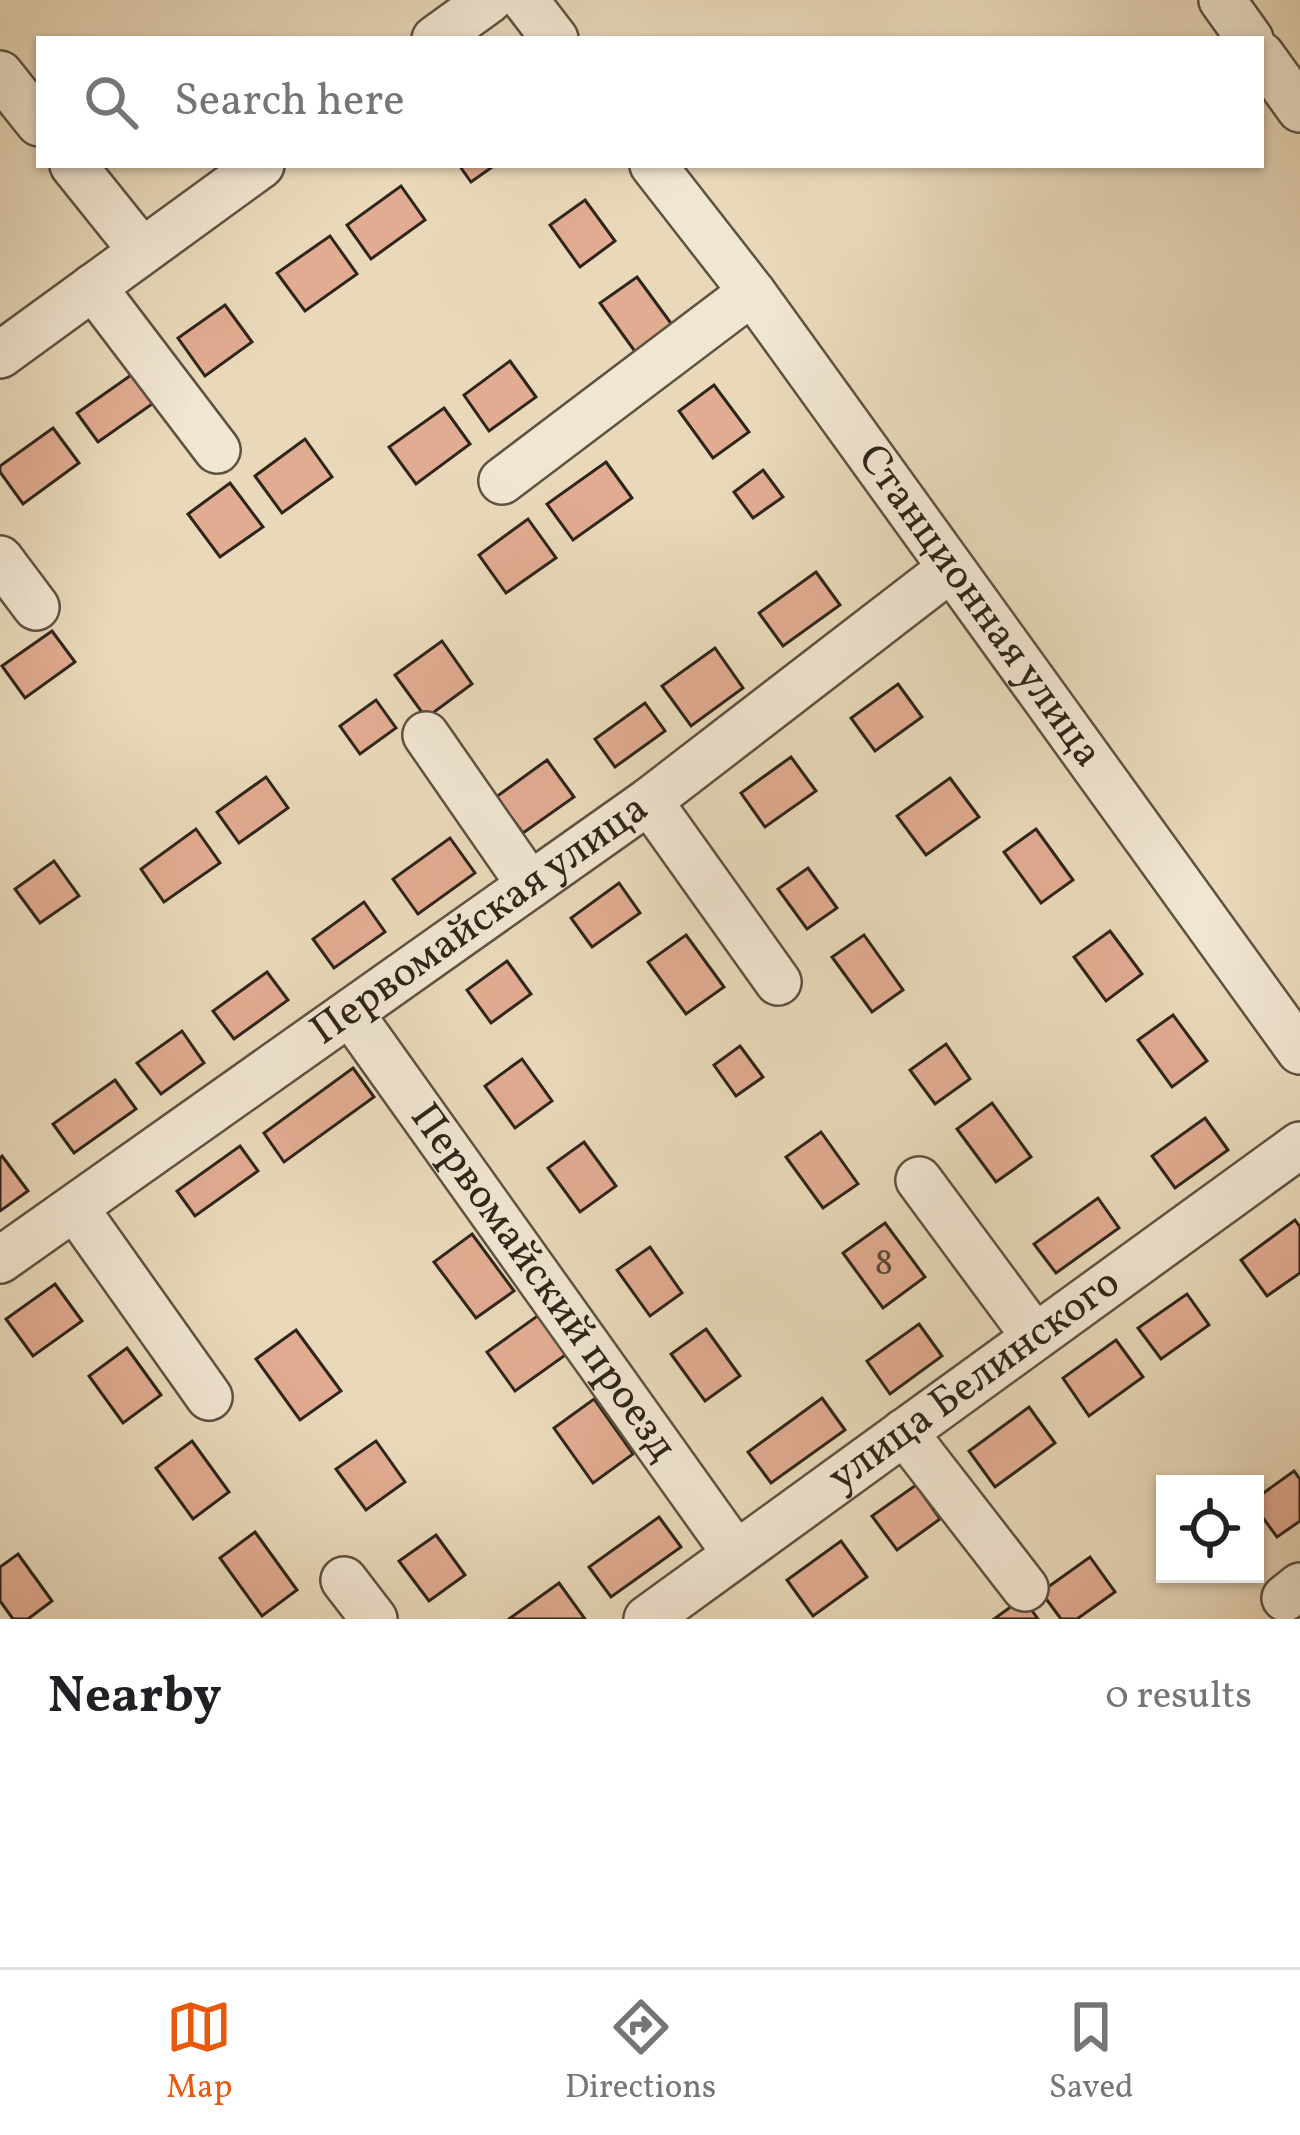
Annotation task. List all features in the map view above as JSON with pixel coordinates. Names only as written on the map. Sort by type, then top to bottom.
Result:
[{"type":"street","points":[[439,36],[489,0]]},
{"type":"street","points":[[525,0],[553,36]]},
{"type":"street","points":[[1222,0],[1248,36]]},
{"type":"street","points":[[1264,59],[1300,109]]},
{"type":"street","points":[[0,74],[36,119]]},
{"type":"street","points":[[75,168],[142,251]]},
{"type":"street","points":[[0,355],[257,168]]},
{"type":"street","name":"Станционная улица","points":[[655,168],[752,292],[1300,1052]]},
{"type":"street","points":[[93,287],[217,450]]},
{"type":"street","points":[[502,481],[752,292]]},
{"type":"street","points":[[0,559],[36,607]]},
{"type":"street","name":"Первомайская улица","points":[[0,1260],[649,801],[950,569]]},
{"type":"street","points":[[426,734],[530,885]]},
{"type":"street","points":[[649,801],[778,982]]},
{"type":"street","name":"Первомайский проезд","points":[[351,1014],[736,1554]]},
{"type":"street","name":"улица Белинского","points":[[647,1619],[1300,1145]]},
{"type":"street","points":[[920,1180],[1035,1337]]},
{"type":"street","points":[[75,1208],[209,1397]]},
{"type":"street","points":[[904,1432],[1025,1588]]},
{"type":"street","points":[[344,1580],[374,1619]]},
{"type":"building","points":[[461,168],[491,168],[471,182]]},
{"type":"building","points":[[401,186],[425,220],[371,259],[347,225]]},
{"type":"building","points":[[585,200],[615,241],[580,267],[550,225]]},
{"type":"building","points":[[330,236],[357,274],[305,311],[277,273]]},
{"type":"building","points":[[637,277],[673,326],[636,353],[600,303]]},
{"type":"building","points":[[225,305],[252,342],[205,376],[178,338]]},
{"type":"building","points":[[510,361],[536,397],[489,431],[464,395]]},
{"type":"building","points":[[134,373],[155,402],[98,442],[77,413]]},
{"type":"building","points":[[714,385],[749,432],[713,458],[679,411]]},
{"type":"building","points":[[444,408],[470,444],[416,484],[389,447]]},
{"type":"building","points":[[53,428],[79,463],[23,504],[0,466]]},
{"type":"building","points":[[305,439],[332,477],[282,513],[255,476]]},
{"type":"building","points":[[606,462],[632,498],[573,540],[547,504]]},
{"type":"building","points":[[763,470],[783,497],[753,518],[734,492]]},
{"type":"building","points":[[230,483],[263,527],[220,557],[188,514]]},
{"type":"building","points":[[528,519],[556,558],[506,593],[479,555]]},
{"type":"building","points":[[816,572],[840,605],[783,646],[759,613]]},
{"type":"building","points":[[52,631],[75,662],[25,698],[2,666]]},
{"type":"building","points":[[442,641],[472,684],[426,718],[395,675]]},
{"type":"building","points":[[715,648],[743,688],[691,726],[662,686]]},
{"type":"building","points":[[898,684],[922,717],[875,751],[851,718]]},
{"type":"building","points":[[376,700],[396,728],[360,754],[340,726]]},
{"type":"building","points":[[645,703],[665,731],[615,767],[595,739]]},
{"type":"building","points":[[791,757],[816,791],[765,827],[741,793]]},
{"type":"building","points":[[547,760],[574,797],[523,833],[496,797]]},
{"type":"building","points":[[266,777],[288,808],[239,843],[217,812]]},
{"type":"building","points":[[950,778],[979,817],[926,855],[897,816]]},
{"type":"building","points":[[196,829],[220,863],[164,902],[141,869]]},
{"type":"building","points":[[1036,829],[1073,880],[1041,903],[1004,852]]},
{"type":"building","points":[[450,838],[475,873],[418,914],[393,879]]},
{"type":"building","points":[[54,861],[79,896],[40,923],[15,889]]},
{"type":"building","points":[[808,868],[837,908],[807,929],[778,889]]},
{"type":"building","points":[[619,883],[640,913],[592,947],[571,918]]},
{"type":"building","points":[[364,902],[385,932],[334,968],[313,939]]},
{"type":"building","points":[[1110,931],[1142,974],[1106,1001],[1074,957]]},
{"type":"building","points":[[686,935],[724,987],[686,1014],[648,962]]},
{"type":"building","points":[[864,935],[903,990],[872,1012],[832,957]]},
{"type":"building","points":[[507,961],[531,994],[491,1023],[467,990]]},
{"type":"building","points":[[267,972],[288,1000],[234,1039],[213,1011]]},
{"type":"building","points":[[1173,1015],[1207,1061],[1172,1087],[1138,1040]]},
{"type":"building","points":[[182,1031],[204,1063],[161,1094],[137,1063]]},
{"type":"building","points":[[946,1044],[970,1079],[935,1104],[910,1070]]},
{"type":"building","points":[[740,1046],[763,1077],[736,1096],[714,1065]]},
{"type":"building","points":[[522,1059],[552,1101],[515,1128],[485,1086]]},
{"type":"building","points":[[353,1068],[374,1097],[284,1162],[264,1133]]},
{"type":"building","points":[[115,1080],[136,1109],[74,1153],[53,1124]]},
{"type":"building","points":[[992,1103],[1031,1157],[996,1182],[957,1129]]},
{"type":"building","points":[[1205,1118],[1228,1150],[1175,1188],[1152,1156]]},
{"type":"building","points":[[821,1132],[858,1184],[823,1208],[786,1157]]},
{"type":"building","points":[[584,1142],[616,1186],[580,1212],[548,1168]]},
{"type":"building","points":[[240,1146],[258,1171],[195,1216],[177,1191]]},
{"type":"building","points":[[0,1158],[28,1191],[0,1211]]},
{"type":"building","points":[[1098,1198],[1119,1228],[1056,1273],[1034,1244]]},
{"type":"building","points":[[1295,1220],[1300,1227],[1300,1273],[1267,1296],[1241,1260]]},
{"type":"building","points":[[885,1223],[925,1277],[883,1308],[843,1253]]},
{"type":"building","points":[[472,1234],[514,1291],[476,1318],[434,1262]]},
{"type":"building","points":[[650,1247],[682,1293],[650,1316],[617,1270]]},
{"type":"building","points":[[55,1284],[82,1321],[33,1356],[6,1319]]},
{"type":"building","points":[[1187,1294],[1209,1325],[1161,1359],[1138,1328]]},
{"type":"building","points":[[543,1312],[571,1351],[515,1391],[487,1352]]},
{"type":"building","points":[[919,1324],[942,1356],[890,1394],[867,1361]]},
{"type":"building","points":[[706,1329],[740,1376],[705,1401],[671,1354]]},
{"type":"building","points":[[296,1330],[341,1391],[300,1420],[256,1359]]},
{"type":"building","points":[[1116,1340],[1143,1377],[1089,1416],[1063,1378]]},
{"type":"building","points":[[127,1348],[161,1395],[123,1423],[89,1376]]},
{"type":"building","points":[[822,1398],[845,1430],[771,1483],[748,1452]]},
{"type":"building","points":[[594,1399],[633,1454],[593,1483],[554,1428]]},
{"type":"building","points":[[1029,1407],[1055,1443],[995,1487],[969,1451]]},
{"type":"building","points":[[192,1441],[229,1492],[193,1519],[156,1468]]},
{"type":"building","points":[[376,1441],[405,1482],[366,1510],[336,1469]]},
{"type":"building","points":[[1294,1471],[1300,1479],[1300,1521],[1277,1537],[1264,1519],[1264,1493]]},
{"type":"building","points":[[916,1485],[940,1519],[897,1550],[872,1516]]},
{"type":"building","points":[[659,1517],[681,1547],[611,1597],[589,1567]]},
{"type":"building","points":[[255,1532],[297,1590],[262,1616],[220,1558]]},
{"type":"building","points":[[436,1535],[465,1575],[429,1601],[399,1561]]},
{"type":"building","points":[[841,1541],[867,1577],[813,1616],[787,1580]]},
{"type":"building","points":[[18,1554],[52,1601],[28,1619],[13,1619],[0,1601],[0,1567]]},
{"type":"building","points":[[1090,1557],[1115,1592],[1077,1619],[1061,1619],[1041,1592]]},
{"type":"building","points":[[559,1583],[585,1619],[509,1619]]},
{"type":"building","points":[[1023,1598],[1038,1619],[994,1619]]}]
